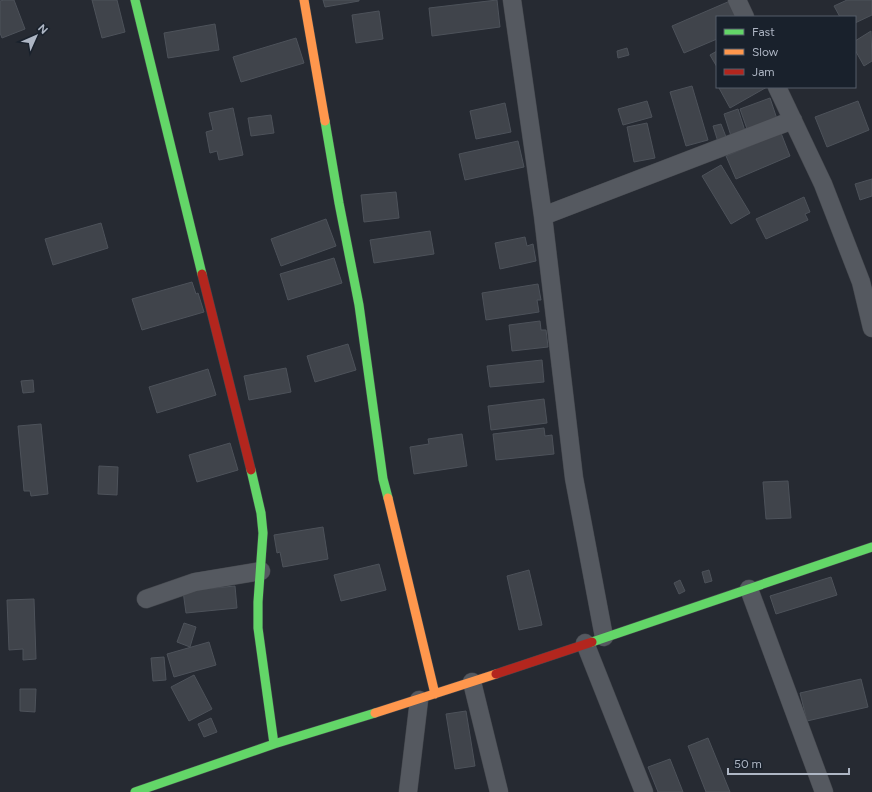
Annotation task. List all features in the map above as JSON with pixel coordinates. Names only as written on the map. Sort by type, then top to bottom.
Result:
[{"type":"street","points":[[135,0],[261,513],[263,533],[258,628],[274,744]]},
{"type":"street","points":[[304,0],[338,203],[359,305],[383,479],[427,697],[408,792]]},
{"type":"street","points":[[512,0],[543,216],[574,478],[604,638]]},
{"type":"street","points":[[737,0],[745,16]]},
{"type":"street","points":[[777,88],[823,184],[861,282],[872,328]]},
{"type":"street","points":[[543,216],[793,120]]},
{"type":"street","points":[[135,792],[274,744],[427,697],[872,547]]},
{"type":"street","points":[[146,599],[195,582],[261,571]]},
{"type":"street","points":[[749,589],[824,792]]},
{"type":"street","points":[[585,643],[644,792]]},
{"type":"street","points":[[472,682],[499,792]]},
{"type":"building","points":[[14,0],[25,29],[2,38],[0,33],[0,1]]},
{"type":"building","points":[[92,0],[117,0],[125,32],[102,38]]},
{"type":"building","points":[[323,0],[359,0],[359,1],[325,7]]},
{"type":"building","points":[[497,0],[500,27],[432,36],[429,8]]},
{"type":"building","points":[[847,0],[872,0],[872,15],[856,23],[856,16],[839,16],[834,6]]},
{"type":"building","points":[[730,1],[737,16],[716,16],[716,39],[684,53],[672,26]]},
{"type":"building","points":[[379,11],[383,39],[356,43],[352,15]]},
{"type":"building","points":[[215,24],[219,50],[168,58],[164,33]]},
{"type":"building","points":[[871,31],[872,61],[864,66],[856,52],[856,40]]},
{"type":"building","points":[[296,38],[304,63],[241,82],[233,57]]},
{"type":"building","points":[[627,48],[629,55],[618,58],[617,51]]},
{"type":"building","points":[[716,52],[716,65],[710,55]]},
{"type":"building","points":[[692,86],[708,140],[686,146],[670,92]]},
{"type":"building","points":[[719,88],[765,88],[730,108]]},
{"type":"building","points":[[770,98],[777,119],[747,129],[740,109]]},
{"type":"building","points":[[647,101],[652,117],[623,125],[618,109]]},
{"type":"building","points":[[858,101],[869,130],[827,147],[815,117]]},
{"type":"building","points":[[505,103],[511,132],[476,139],[470,111]]},
{"type":"building","points":[[233,108],[243,155],[219,160],[217,151],[210,153],[206,132],[213,130],[209,113]]},
{"type":"building","points":[[738,109],[746,134],[732,139],[724,114]]},
{"type":"building","points":[[271,115],[274,133],[251,136],[248,118]]},
{"type":"building","points":[[647,123],[655,158],[634,162],[627,127]]},
{"type":"building","points":[[721,124],[728,142],[719,145],[713,126]]},
{"type":"building","points":[[781,133],[790,156],[736,179],[726,156]]},
{"type":"building","points":[[518,141],[524,167],[465,180],[459,154]]},
{"type":"building","points":[[721,165],[750,213],[731,224],[702,176]]},
{"type":"building","points":[[872,179],[872,196],[860,200],[855,184]]},
{"type":"building","points":[[396,192],[399,218],[364,222],[361,195]]},
{"type":"building","points":[[804,197],[810,212],[805,214],[808,220],[766,239],[756,219]]},
{"type":"building","points":[[326,219],[336,246],[281,266],[271,239]]},
{"type":"building","points":[[101,223],[108,248],[53,265],[45,239]]},
{"type":"building","points":[[430,231],[434,254],[374,263],[370,240]]},
{"type":"building","points":[[525,237],[527,246],[533,244],[536,261],[500,269],[495,243]]},
{"type":"building","points":[[334,258],[342,283],[288,300],[280,274]]},
{"type":"building","points":[[192,282],[196,294],[198,293],[204,312],[142,330],[132,299]]},
{"type":"building","points":[[538,284],[541,300],[537,300],[539,312],[486,320],[482,293]]},
{"type":"building","points":[[540,321],[541,330],[546,330],[548,347],[512,351],[509,325]]},
{"type":"building","points":[[348,344],[356,370],[315,382],[307,356]]},
{"type":"building","points":[[542,360],[544,382],[490,387],[487,366]]},
{"type":"building","points":[[286,368],[291,392],[249,400],[244,376]]},
{"type":"building","points":[[208,369],[216,395],[157,413],[149,387]]},
{"type":"building","points":[[33,380],[34,392],[23,393],[21,381]]},
{"type":"building","points":[[544,399],[547,423],[491,430],[488,406]]},
{"type":"building","points":[[41,424],[48,494],[31,496],[30,491],[24,491],[18,426]]},
{"type":"building","points":[[544,428],[545,436],[552,435],[554,454],[496,460],[493,434]]},
{"type":"building","points":[[462,434],[467,466],[414,474],[410,447],[429,444],[428,439]]},
{"type":"building","points":[[230,443],[238,470],[197,482],[189,455]]},
{"type":"building","points":[[99,466],[118,467],[117,495],[98,494]]},
{"type":"building","points":[[788,481],[791,518],[766,519],[763,482]]},
{"type":"building","points":[[323,527],[328,559],[283,567],[280,552],[277,553],[274,535]]},
{"type":"building","points":[[379,564],[386,590],[341,601],[334,575]]},
{"type":"building","points":[[529,570],[542,625],[519,630],[507,576]]},
{"type":"building","points":[[709,570],[712,581],[705,583],[702,572]]},
{"type":"building","points":[[831,577],[837,595],[776,614],[770,596]]},
{"type":"building","points":[[680,580],[685,591],[679,594],[674,583]]},
{"type":"building","points":[[235,586],[237,608],[186,613],[183,591]]},
{"type":"building","points":[[34,599],[36,659],[23,660],[23,649],[9,650],[7,600]]},
{"type":"building","points":[[184,623],[196,627],[190,647],[177,642]]},
{"type":"building","points":[[209,642],[216,665],[174,677],[167,654]]},
{"type":"building","points":[[164,657],[166,680],[153,681],[151,658]]},
{"type":"building","points":[[194,675],[212,709],[189,721],[171,687]]},
{"type":"building","points":[[861,679],[868,707],[807,721],[800,693]]},
{"type":"building","points":[[20,689],[36,689],[35,712],[20,711]]},
{"type":"building","points":[[466,711],[475,766],[455,769],[446,714]]},
{"type":"building","points":[[211,718],[217,732],[204,737],[198,724]]},
{"type":"building","points":[[708,738],[730,792],[706,792],[688,746]]},
{"type":"building","points":[[670,759],[683,792],[658,792],[648,767]]},
{"type":"traffic: fast","points":[[135,0],[202,274]]},
{"type":"traffic: fast","points":[[325,121],[359,305],[383,479],[388,498]]},
{"type":"traffic: fast","points":[[251,470],[261,513],[263,533],[258,602],[258,628],[274,744]]},
{"type":"traffic: fast","points":[[592,642],[872,547]]},
{"type":"traffic: fast","points":[[135,792],[274,744],[375,713]]},
{"type":"traffic: slow","points":[[304,0],[325,121]]},
{"type":"traffic: slow","points":[[388,498],[435,694]]},
{"type":"traffic: slow","points":[[375,713],[496,674]]},
{"type":"traffic: jam","points":[[202,274],[251,470]]},
{"type":"traffic: jam","points":[[496,674],[592,642]]}]
